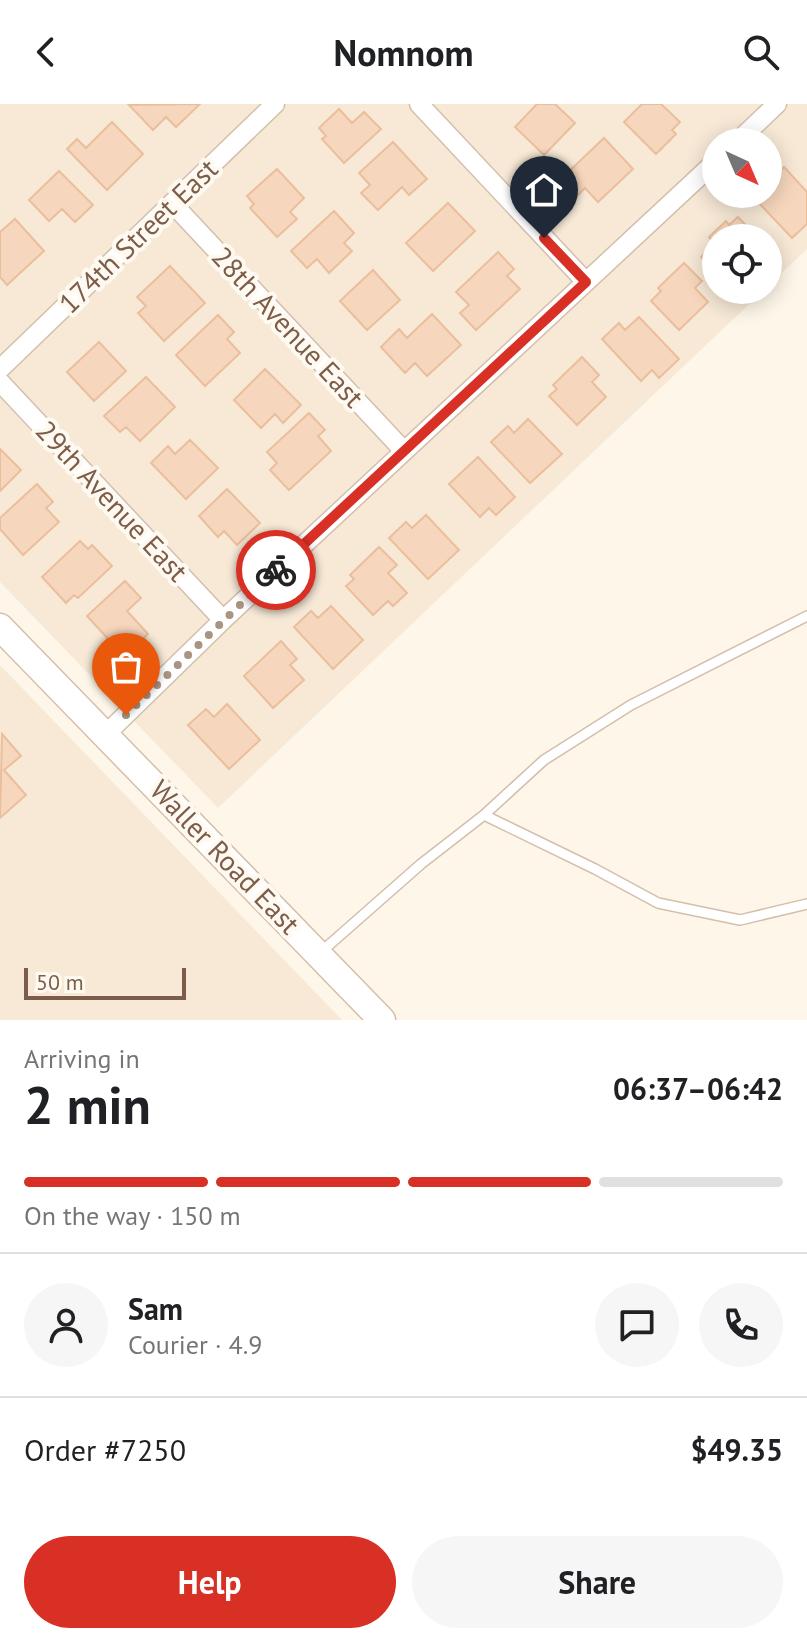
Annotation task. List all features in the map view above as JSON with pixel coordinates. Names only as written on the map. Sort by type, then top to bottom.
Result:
[{"type":"street","name":"174th Street East","points":[[0,369],[275,104]]},
{"type":"street","points":[[419,104],[586,282]]},
{"type":"street","points":[[752,128],[777,104]]},
{"type":"street","points":[[106,734],[223,620],[702,174]]},
{"type":"street","name":"28th Avenue East","points":[[172,203],[404,451]]},
{"type":"street","name":"29th Avenue East","points":[[0,382],[223,620]]},
{"type":"street","name":"Waller Road East","points":[[0,627],[382,1020]]},
{"type":"lane","points":[[318,954],[421,864],[484,815],[544,760],[631,705],[807,616]]},
{"type":"lane","points":[[484,815],[658,903],[740,920],[807,904]]},
{"type":"shaded area","points":[[0,104],[807,104],[807,249],[782,273],[782,224],[702,224],[702,304],[749,304],[218,808],[0,582]]},
{"type":"shaded area","points":[[0,665],[342,1020],[0,1020]]},
{"type":"building","points":[[200,104],[176,127],[166,117],[153,130],[129,105]]},
{"type":"building","points":[[537,104],[555,104],[575,123],[544,155],[515,127]]},
{"type":"building","points":[[642,104],[661,104],[680,122],[672,130],[676,134],[656,154],[624,122]]},
{"type":"building","points":[[339,109],[352,123],[364,112],[381,129],[344,163],[322,139],[326,136],[319,128]]},
{"type":"building","points":[[112,122],[143,154],[107,190],[67,149],[77,139],[86,148]]},
{"type":"building","points":[[604,138],[633,169],[598,202],[585,188],[578,195],[562,178]]},
{"type":"building","points":[[393,142],[427,179],[409,195],[402,187],[378,210],[361,193],[370,185],[359,173]]},
{"type":"building","points":[[784,167],[807,192],[807,224],[792,238],[764,208],[782,208]]},
{"type":"building","points":[[277,169],[304,198],[290,212],[297,219],[277,237],[250,208],[254,204],[247,196]]},
{"type":"building","points":[[59,171],[93,205],[75,222],[62,209],[49,221],[29,200]]},
{"type":"building","points":[[448,203],[475,231],[433,271],[406,243]]},
{"type":"building","points":[[334,211],[354,233],[344,243],[352,251],[329,273],[317,259],[307,268],[291,251]]},
{"type":"building","points":[[738,217],[745,224],[730,224]]},
{"type":"building","points":[[15,219],[44,251],[7,285],[0,277],[0,232]]},
{"type":"building","points":[[498,252],[514,269],[507,276],[520,289],[476,330],[460,313],[469,305],[456,292]]},
{"type":"building","points":[[684,263],[702,281],[695,288],[702,296],[702,304],[706,304],[679,330],[651,301],[661,291],[658,288]]},
{"type":"building","points":[[170,266],[205,303],[164,341],[138,313],[146,306],[137,297]]},
{"type":"building","points":[[373,270],[400,300],[367,330],[340,301]]},
{"type":"building","points":[[432,314],[461,345],[427,376],[415,363],[405,373],[381,347],[399,329],[407,338]]},
{"type":"building","points":[[218,315],[234,332],[227,339],[240,353],[205,386],[176,355]]},
{"type":"building","points":[[639,317],[679,359],[659,378],[652,370],[641,381],[602,339],[619,323],[625,330]]},
{"type":"building","points":[[99,342],[126,371],[94,401],[67,372]]},
{"type":"building","points":[[582,357],[599,375],[592,382],[606,397],[577,425],[549,396],[557,389],[553,385]]},
{"type":"building","points":[[265,369],[301,405],[283,423],[275,414],[261,428],[234,400]]},
{"type":"building","points":[[146,377],[175,407],[140,441],[126,427],[120,432],[104,416]]},
{"type":"building","points":[[309,413],[325,430],[318,436],[331,451],[289,490],[270,470],[277,463],[267,452]]},
{"type":"building","points":[[528,419],[562,454],[530,483],[491,442],[508,426],[514,433]]},
{"type":"building","points":[[190,440],[218,468],[186,499],[151,463],[168,446],[175,454]]},
{"type":"building","points":[[0,449],[21,470],[0,491]]},
{"type":"building","points":[[478,457],[515,497],[496,515],[489,508],[480,517],[449,484]]},
{"type":"building","points":[[37,484],[53,502],[46,508],[59,522],[23,555],[0,529],[0,518]]},
{"type":"building","points":[[227,489],[260,523],[237,545],[224,531],[218,537],[199,516]]},
{"type":"building","points":[[426,515],[459,550],[428,579],[389,538],[406,522],[412,528]]},
{"type":"building","points":[[80,541],[88,549],[92,545],[112,566],[78,598],[74,595],[66,603],[42,577]]},
{"type":"building","points":[[379,547],[397,565],[388,573],[407,593],[393,606],[388,601],[373,615],[346,586],[354,579],[350,575]]},
{"type":"building","points":[[125,581],[141,598],[127,611],[148,634],[124,656],[87,616]]},
{"type":"building","points":[[331,606],[363,640],[333,669],[294,627],[311,611],[318,618]]},
{"type":"building","points":[[281,641],[297,659],[290,665],[304,680],[273,708],[244,676]]},
{"type":"building","points":[[227,704],[260,740],[229,769],[188,725],[206,709],[214,717]]},
{"type":"building","points":[[2,734],[21,756],[4,770],[26,795],[0,818]]},
{"type":"way so far","points":[[126,715],[276,570]]},
{"type":"route","points":[[276,570],[586,282],[544,238]]}]
